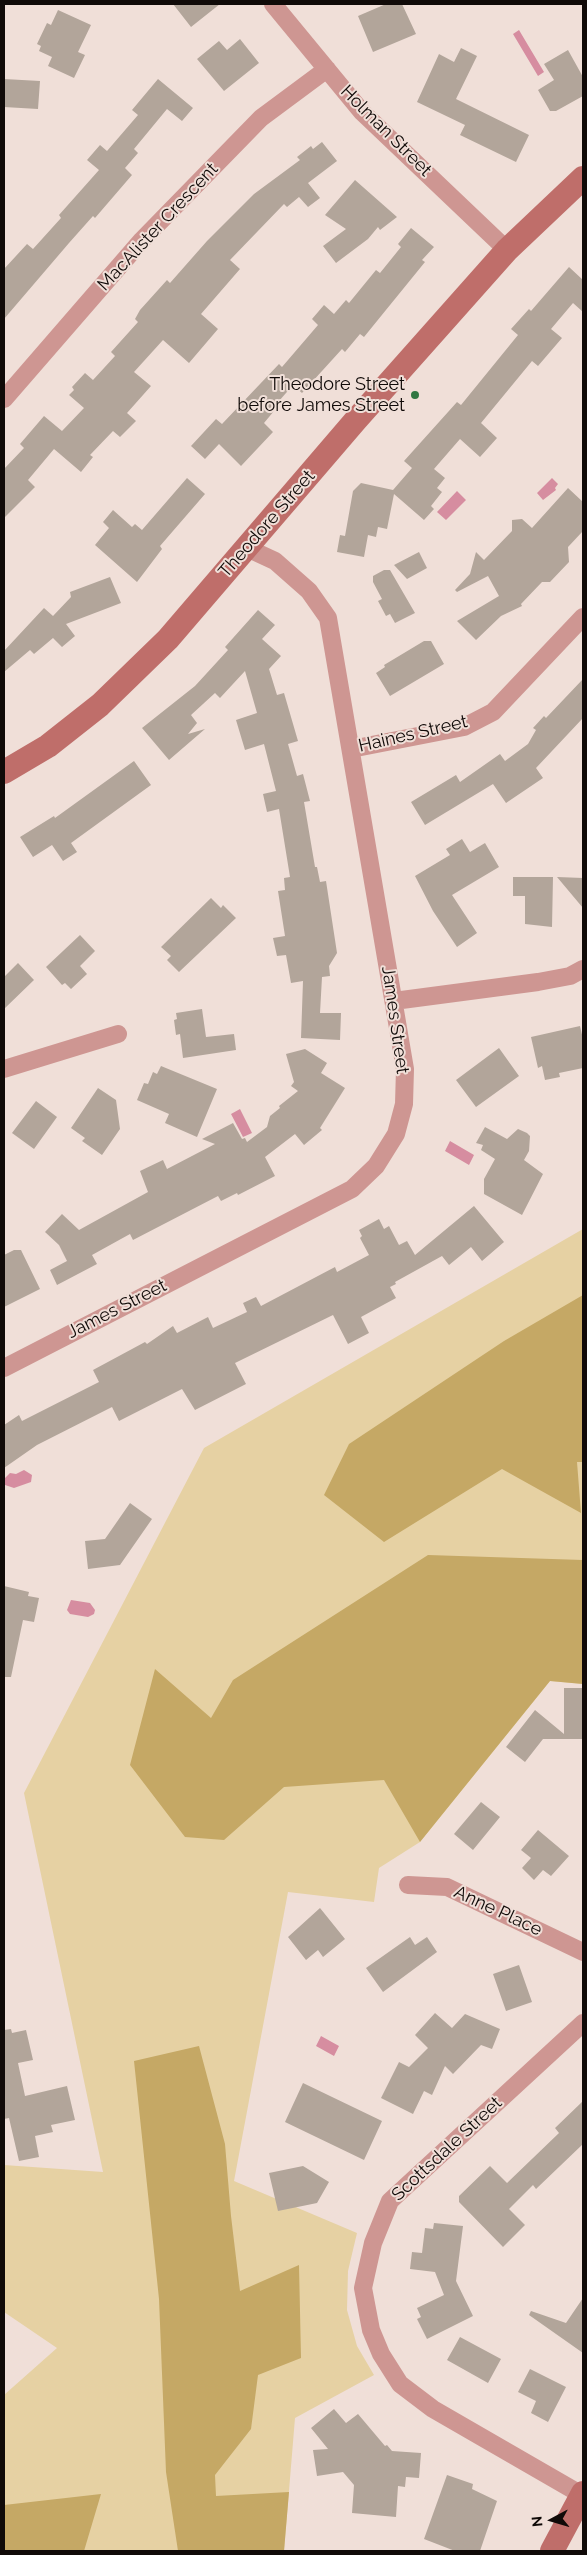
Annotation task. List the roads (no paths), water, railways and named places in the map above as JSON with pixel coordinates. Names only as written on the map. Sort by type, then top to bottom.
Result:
[{"type":"main road","name":"Theodore Street","points":[[4,772],[48,746],[100,705],[168,639],[355,421],[507,250],[549,196],[583,163]]},
{"type":"main road","name":"Theodore Street","points":[[507,250],[583,178]]},
{"type":"main road","points":[[552,2551],[583,2494]]},
{"type":"street","name":"Holman Street","points":[[273,4],[362,112],[507,250]]},
{"type":"street","name":"MacAlister Crescent","points":[[4,399],[142,240],[261,118],[327,70]]},
{"type":"street","name":"James Street","points":[[4,1368],[352,1189],[376,1166],[396,1134],[404,1104],[405,1069],[328,618],[309,591],[275,561],[247,548]]},
{"type":"street","name":"Haines Street","points":[[351,749],[464,727],[493,712],[583,617]]},
{"type":"street","points":[[394,1001],[538,982],[570,976],[583,969]]},
{"type":"street","points":[[4,1069],[118,1034]]},
{"type":"street","name":"Anne Place","points":[[408,1885],[447,1887],[583,1952]]},
{"type":"street","name":"Scottsdale Street","points":[[583,2022],[390,2201],[373,2243],[363,2288],[371,2330],[381,2354],[400,2384],[433,2409],[583,2494]]},
{"type":"place","name":"Theodore Street before James Street","points":[[415,395]]}]
